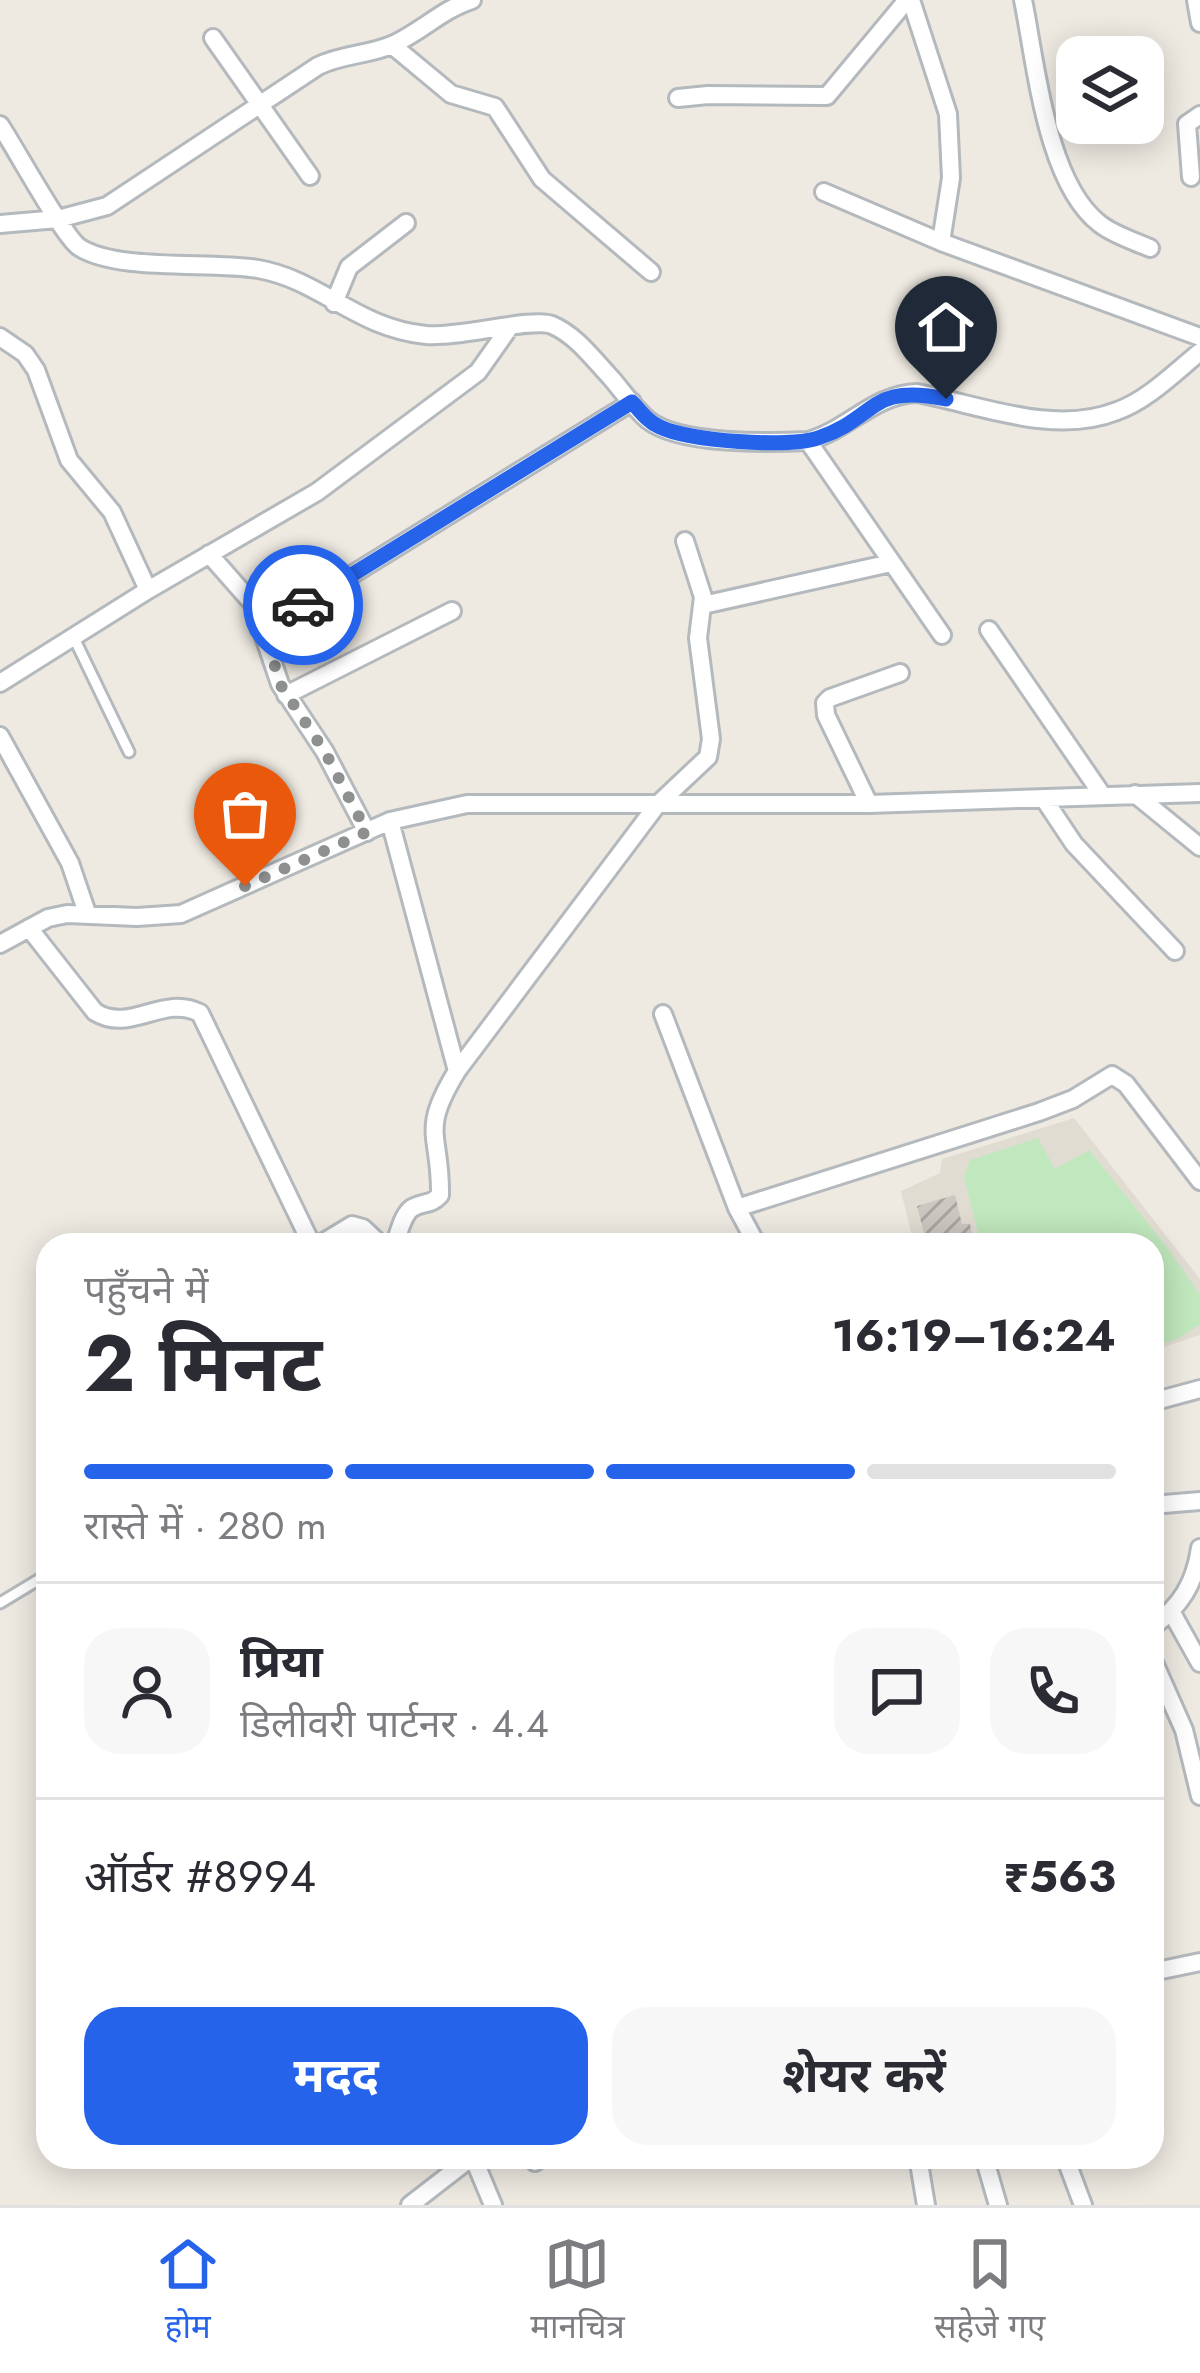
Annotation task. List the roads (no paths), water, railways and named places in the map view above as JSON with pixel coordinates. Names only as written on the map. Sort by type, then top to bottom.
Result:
[{"type":"street","points":[[677,98],[827,96],[909,0]]},
{"type":"street","points":[[909,0],[948,114],[951,178],[941,242]]},
{"type":"street","points":[[1023,0],[1048,121],[1077,201],[1101,226],[1150,248]]},
{"type":"street","points":[[1196,0],[1200,23]]},
{"type":"street","points":[[0,224],[58,219],[106,206],[333,58],[392,45],[462,2]]},
{"type":"street","points":[[213,38],[310,176]]},
{"type":"street","points":[[392,45],[451,94],[494,107],[542,179],[651,272]]},
{"type":"street","points":[[1191,177],[1187,124],[1200,115]]},
{"type":"street","points":[[0,125],[72,242],[87,252],[154,263],[259,269],[307,286],[368,322],[412,333],[448,335],[548,322],[564,332],[648,420],[682,435],[808,441],[901,393],[1038,418],[1090,418],[1133,403],[1200,352]]},
{"type":"street","points":[[824,192],[941,242],[1200,337]]},
{"type":"street","points":[[334,303],[350,267],[406,223]]},
{"type":"street","points":[[0,683],[316,492],[478,372],[509,328]]},
{"type":"street","points":[[0,337],[25,354],[36,370],[69,460],[112,512],[148,590]]},
{"type":"street","points":[[264,628],[632,402]]},
{"type":"street","points":[[808,441],[942,635]]},
{"type":"street","points":[[399,1233],[406,1214],[440,1195],[432,1127],[440,1098],[457,1071],[657,805],[702,766],[711,748],[698,638],[702,590],[685,542]]},
{"type":"street","points":[[209,554],[244,592],[264,628],[274,670],[286,695],[325,752],[367,832]]},
{"type":"street","points":[[703,605],[891,563]]},
{"type":"street","points":[[286,695],[452,611]]},
{"type":"street","points":[[988,630],[1103,796]]},
{"type":"street","points":[[869,804],[826,715],[825,703],[900,674]]},
{"type":"street","points":[[0,736],[70,863],[87,913]]},
{"type":"street","points":[[0,944],[48,918],[87,913],[181,914],[390,821],[467,804],[869,804],[1200,793]]},
{"type":"street","points":[[1135,794],[1200,848]]},
{"type":"street","points":[[1044,799],[1074,844],[1175,951]]},
{"type":"street","points":[[390,821],[457,1071]]},
{"type":"street","points":[[29,928],[95,1012],[107,1019],[124,1021],[166,1006],[185,1005],[200,1013],[310,1233]]},
{"type":"street","points":[[663,1014],[751,1233]]},
{"type":"street","points":[[737,1208],[1040,1112],[1112,1075],[1126,1084],[1200,1181]]},
{"type":"street","points":[[338,1233],[352,1225],[368,1233]]},
{"type":"street","points":[[1164,1399],[1200,1389]]},
{"type":"street","points":[[1164,1504],[1200,1501]]},
{"type":"street","points":[[1164,1618],[1194,1596],[1200,1548]]},
{"type":"street","points":[[1172,1612],[1200,1664]]},
{"type":"street","points":[[1164,1685],[1184,1730],[1200,1796]]},
{"type":"street","points":[[1164,1971],[1198,1968]]},
{"type":"street","points":[[410,2205],[457,2169]]},
{"type":"street","points":[[478,2169],[494,2205]]},
{"type":"street","points":[[920,2169],[926,2205]]},
{"type":"street","points":[[988,2169],[998,2205]]},
{"type":"street","points":[[1070,2169],[1083,2205]]},
{"type":"lane","points":[[73,635],[129,752]]},
{"type":"lane","points":[[0,1603],[36,1581]]}]
